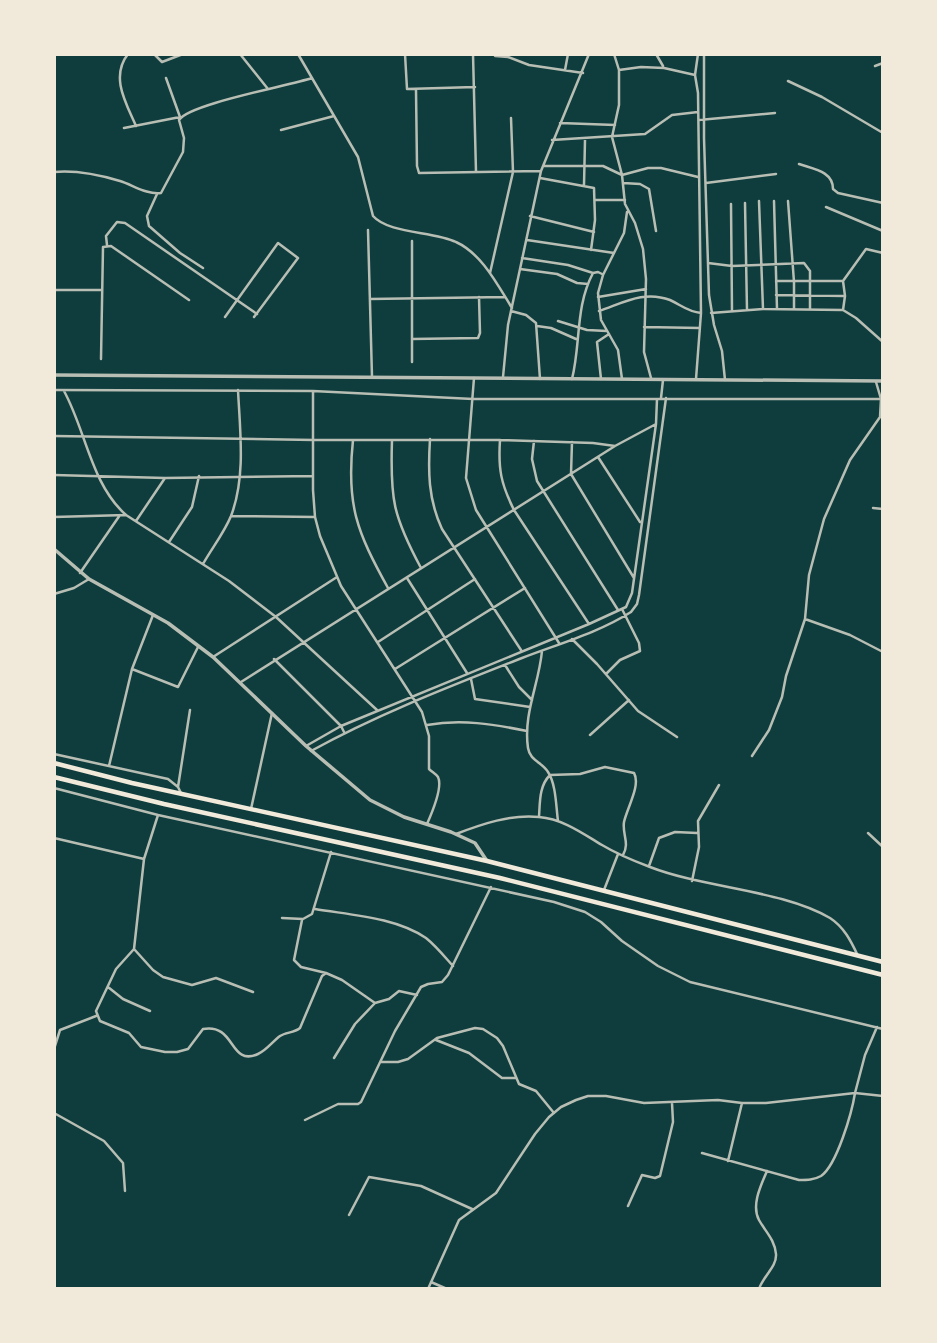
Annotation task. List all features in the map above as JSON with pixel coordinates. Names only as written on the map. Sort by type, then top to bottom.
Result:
[{"type":"highway","points":[[54,763],[251,810],[487,861],[883,962]]},
{"type":"highway","points":[[54,777],[141,799],[487,875],[883,975]]},
{"type":"street","points":[[128,54],[119,77],[135,126]]},
{"type":"street","points":[[155,54],[160,61],[165,62],[183,54]]},
{"type":"street","points":[[240,54],[268,89]]},
{"type":"street","points":[[298,54],[358,157],[370,207],[378,221],[455,241],[469,249],[490,273],[512,309],[533,319],[537,326],[540,379]]},
{"type":"street","points":[[405,54],[407,89],[475,87]]},
{"type":"street","points":[[474,54],[476,172]]},
{"type":"street","points":[[565,71],[568,54]]},
{"type":"street","points":[[503,379],[512,309],[542,169],[589,54]]},
{"type":"street","points":[[614,54],[619,71],[619,105],[612,137],[622,175],[627,210],[640,237],[646,289],[644,352],[651,379]]},
{"type":"street","points":[[656,54],[664,68]]},
{"type":"street","points":[[698,54],[695,75],[706,183],[711,313],[722,351],[724,380]]},
{"type":"street","points":[[696,380],[701,313],[698,177],[704,54]]},
{"type":"street","points":[[495,55],[529,65],[583,73]]},
{"type":"street","points":[[874,66],[883,63]]},
{"type":"street","points":[[619,71],[641,67],[664,68],[695,75]]},
{"type":"street","points":[[166,78],[180,117],[184,138],[183,152],[165,189],[157,194],[147,216],[149,226],[180,253],[203,268]]},
{"type":"street","points":[[124,128],[180,117],[219,102],[312,78]]},
{"type":"street","points":[[788,81],[831,102],[883,133]]},
{"type":"street","points":[[416,90],[419,173],[513,172],[584,166],[609,167],[622,175],[648,168],[661,168],[698,177]]},
{"type":"street","points":[[552,140],[645,134],[672,115],[698,112]]},
{"type":"street","points":[[701,120],[775,113]]},
{"type":"street","points":[[281,130],[334,116]]},
{"type":"street","points":[[490,273],[513,172],[512,118]]},
{"type":"street","points":[[560,124],[615,125]]},
{"type":"street","points":[[584,185],[585,139]]},
{"type":"street","points":[[799,164],[829,175],[833,189],[838,193],[883,203]]},
{"type":"street","points":[[54,172],[95,175],[157,194]]},
{"type":"street","points":[[706,183],[776,174]]},
{"type":"street","points":[[540,178],[594,188],[596,200],[592,250]]},
{"type":"street","points":[[623,183],[640,184],[649,189],[656,231]]},
{"type":"street","points":[[596,200],[625,200]]},
{"type":"street","points":[[759,201],[763,309]]},
{"type":"street","points":[[774,201],[777,309]]},
{"type":"street","points":[[788,201],[794,309]]},
{"type":"street","points":[[745,203],[747,310]]},
{"type":"street","points":[[731,204],[732,311]]},
{"type":"street","points":[[825,207],[883,231]]},
{"type":"street","points":[[622,379],[618,350],[599,312],[598,297],[603,275],[624,233],[627,210]]},
{"type":"street","points":[[530,216],[594,232]]},
{"type":"street","points":[[101,359],[102,252],[107,246],[106,236],[117,222],[125,223],[237,300],[256,316],[298,258],[278,243],[237,300],[225,317]]},
{"type":"street","points":[[368,230],[372,377]]},
{"type":"street","points":[[526,240],[614,253]]},
{"type":"street","points":[[412,241],[412,362]]},
{"type":"street","points":[[107,246],[189,300]]},
{"type":"street","points":[[843,310],[843,281],[866,249],[883,253]]},
{"type":"street","points":[[522,258],[568,265],[603,275]]},
{"type":"street","points":[[708,263],[732,266],[776,262],[804,263],[810,271],[810,309]]},
{"type":"street","points":[[520,269],[557,274],[576,283],[587,284]]},
{"type":"street","points":[[572,379],[580,309],[593,273]]},
{"type":"street","points":[[776,281],[843,281]]},
{"type":"street","points":[[598,297],[646,289]]},
{"type":"street","points":[[54,290],[101,290]]},
{"type":"street","points":[[776,295],[845,296]]},
{"type":"street","points":[[599,312],[646,296],[664,299],[687,310],[701,313]]},
{"type":"street","points":[[370,299],[505,297]]},
{"type":"street","points":[[412,339],[478,338],[479,298]]},
{"type":"street","points":[[711,313],[763,309],[843,310],[883,342]]},
{"type":"street","points":[[558,320],[578,328],[608,333]]},
{"type":"street","points":[[537,326],[551,328],[578,340]]},
{"type":"street","points":[[643,327],[700,328]]},
{"type":"street","points":[[601,379],[597,342],[608,333]]},
{"type":"street","points":[[54,375],[883,381]]},
{"type":"street","points":[[474,378],[466,478],[476,510],[560,644]]},
{"type":"street","points":[[311,751],[344,732],[416,701],[625,616],[637,604],[663,380]]},
{"type":"street","points":[[752,756],[769,730],[777,710],[805,619],[809,575],[824,519],[850,460],[880,417],[882,399],[876,381]]},
{"type":"street","points":[[54,390],[313,391],[472,399],[882,399]]},
{"type":"street","points":[[64,390],[107,493],[126,515],[203,564],[276,617],[377,710]]},
{"type":"street","points":[[203,564],[231,516],[239,476],[239,390]]},
{"type":"street","points":[[313,391],[315,517],[337,577],[416,701],[427,725],[429,769],[438,777],[435,804],[427,824]]},
{"type":"street","points":[[306,747],[341,726],[589,624],[620,610],[630,601],[661,398]]},
{"type":"street","points":[[241,682],[615,446],[656,424]]},
{"type":"street","points":[[54,436],[500,440],[615,446]]},
{"type":"street","points":[[430,439],[428,470],[432,501],[442,529],[521,650]]},
{"type":"street","points":[[353,440],[350,481],[355,521],[388,588]]},
{"type":"street","points":[[392,440],[391,490],[395,511],[402,532],[421,568]]},
{"type":"street","points":[[500,440],[499,474],[504,491],[589,624]]},
{"type":"street","points":[[534,441],[533,470],[544,493],[625,616],[639,643],[640,651],[620,660],[607,674]]},
{"type":"street","points":[[572,442],[571,474],[634,578]]},
{"type":"street","points":[[598,457],[641,523]]},
{"type":"street","points":[[54,475],[165,478],[313,476]]},
{"type":"street","points":[[169,542],[192,507],[199,476]]},
{"type":"street","points":[[136,521],[165,478]]},
{"type":"street","points":[[873,508],[883,509]]},
{"type":"street","points":[[80,573],[120,515]]},
{"type":"street","points":[[54,517],[126,515]]},
{"type":"street","points":[[231,516],[315,517]]},
{"type":"street","points":[[54,549],[80,573],[153,615],[198,645],[241,682],[306,747],[370,800],[404,817],[456,834],[480,847],[487,861]]},
{"type":"street","points":[[213,657],[337,577]]},
{"type":"street","points":[[407,578],[467,673]]},
{"type":"street","points":[[54,594],[74,588],[89,579]]},
{"type":"street","points":[[378,642],[475,579]]},
{"type":"street","points":[[395,669],[525,588]]},
{"type":"street","points":[[109,766],[132,669],[153,615]]},
{"type":"street","points":[[805,619],[850,635],[883,652]]},
{"type":"street","points":[[572,639],[648,720],[677,737]]},
{"type":"street","points":[[132,669],[178,687],[198,645]]},
{"type":"street","points":[[542,650],[527,731],[530,755],[550,775],[558,821]]},
{"type":"street","points":[[274,659],[344,732]]},
{"type":"street","points":[[505,665],[519,687],[532,700]]},
{"type":"street","points":[[471,679],[475,699],[530,707]]},
{"type":"street","points":[[590,735],[629,700]]},
{"type":"street","points":[[178,786],[190,710]]},
{"type":"street","points":[[251,810],[272,713]]},
{"type":"street","points":[[427,725],[444,722],[477,723],[527,731]]},
{"type":"street","points":[[54,754],[161,777],[178,786],[182,794]]},
{"type":"street","points":[[539,817],[541,793],[545,780],[550,775],[580,774],[605,767],[636,775],[624,822],[627,845],[604,892]]},
{"type":"street","points":[[692,881],[700,815],[719,785]]},
{"type":"street","points":[[54,788],[158,815],[491,887],[584,912],[658,966],[690,982],[883,1029]]},
{"type":"street","points":[[158,815],[144,859],[134,949],[120,964],[96,1011],[96,1016],[105,1025],[129,1033],[144,1049],[177,1052],[192,1046],[203,1029],[215,1028],[225,1033],[243,1056],[253,1056],[267,1048],[279,1036],[300,1028],[322,976],[326,973]]},
{"type":"street","points":[[456,834],[493,822],[525,816],[558,821],[620,855],[649,867],[692,881],[782,900],[830,918],[841,927],[858,956]]},
{"type":"street","points":[[649,867],[659,838],[675,832],[698,833]]},
{"type":"street","points":[[868,833],[883,847]]},
{"type":"street","points":[[54,838],[144,859]]},
{"type":"street","points":[[282,918],[303,919],[315,909],[331,852]]},
{"type":"street","points":[[305,1120],[338,1104],[355,1105],[361,1102],[417,995],[424,985],[442,982],[453,966],[491,887]]},
{"type":"street","points":[[315,909],[384,922],[410,930],[425,938],[453,966]]},
{"type":"street","points":[[303,919],[294,960],[301,967],[342,980],[375,1003]]},
{"type":"street","points":[[134,949],[163,977],[191,985],[216,978],[253,992]]},
{"type":"street","points":[[108,987],[123,999],[150,1011]]},
{"type":"street","points":[[334,1058],[355,1024],[375,1003],[389,999],[399,990],[417,995]]},
{"type":"street","points":[[54,1049],[60,1030],[96,1016]]},
{"type":"street","points":[[702,1153],[799,1180],[812,1180],[823,1175],[848,1123],[865,1055],[877,1027]]},
{"type":"street","points":[[381,1062],[408,1059],[435,1040],[475,1028],[483,1029],[497,1038],[503,1046],[519,1084],[536,1091],[554,1113]]},
{"type":"street","points":[[435,1040],[469,1053],[502,1077],[516,1078]]},
{"type":"street","points":[[430,1285],[459,1220],[496,1193],[535,1134],[561,1107],[588,1096],[606,1096],[645,1103],[718,1100],[742,1103],[795,1102],[855,1093],[883,1096]]},
{"type":"street","points":[[628,1206],[642,1175],[655,1178],[660,1176],[673,1122],[672,1103]]},
{"type":"street","points":[[728,1161],[742,1103]]},
{"type":"street","points":[[54,1113],[101,1138],[123,1163],[125,1191]]},
{"type":"street","points":[[759,1289],[776,1255],[770,1236],[758,1219],[756,1210],[766,1171]]},
{"type":"street","points":[[349,1215],[369,1177],[421,1186],[472,1209]]},
{"type":"street","points":[[430,1285],[435,1289]]},
{"type":"street","points":[[430,1285],[447,1289]]}]
